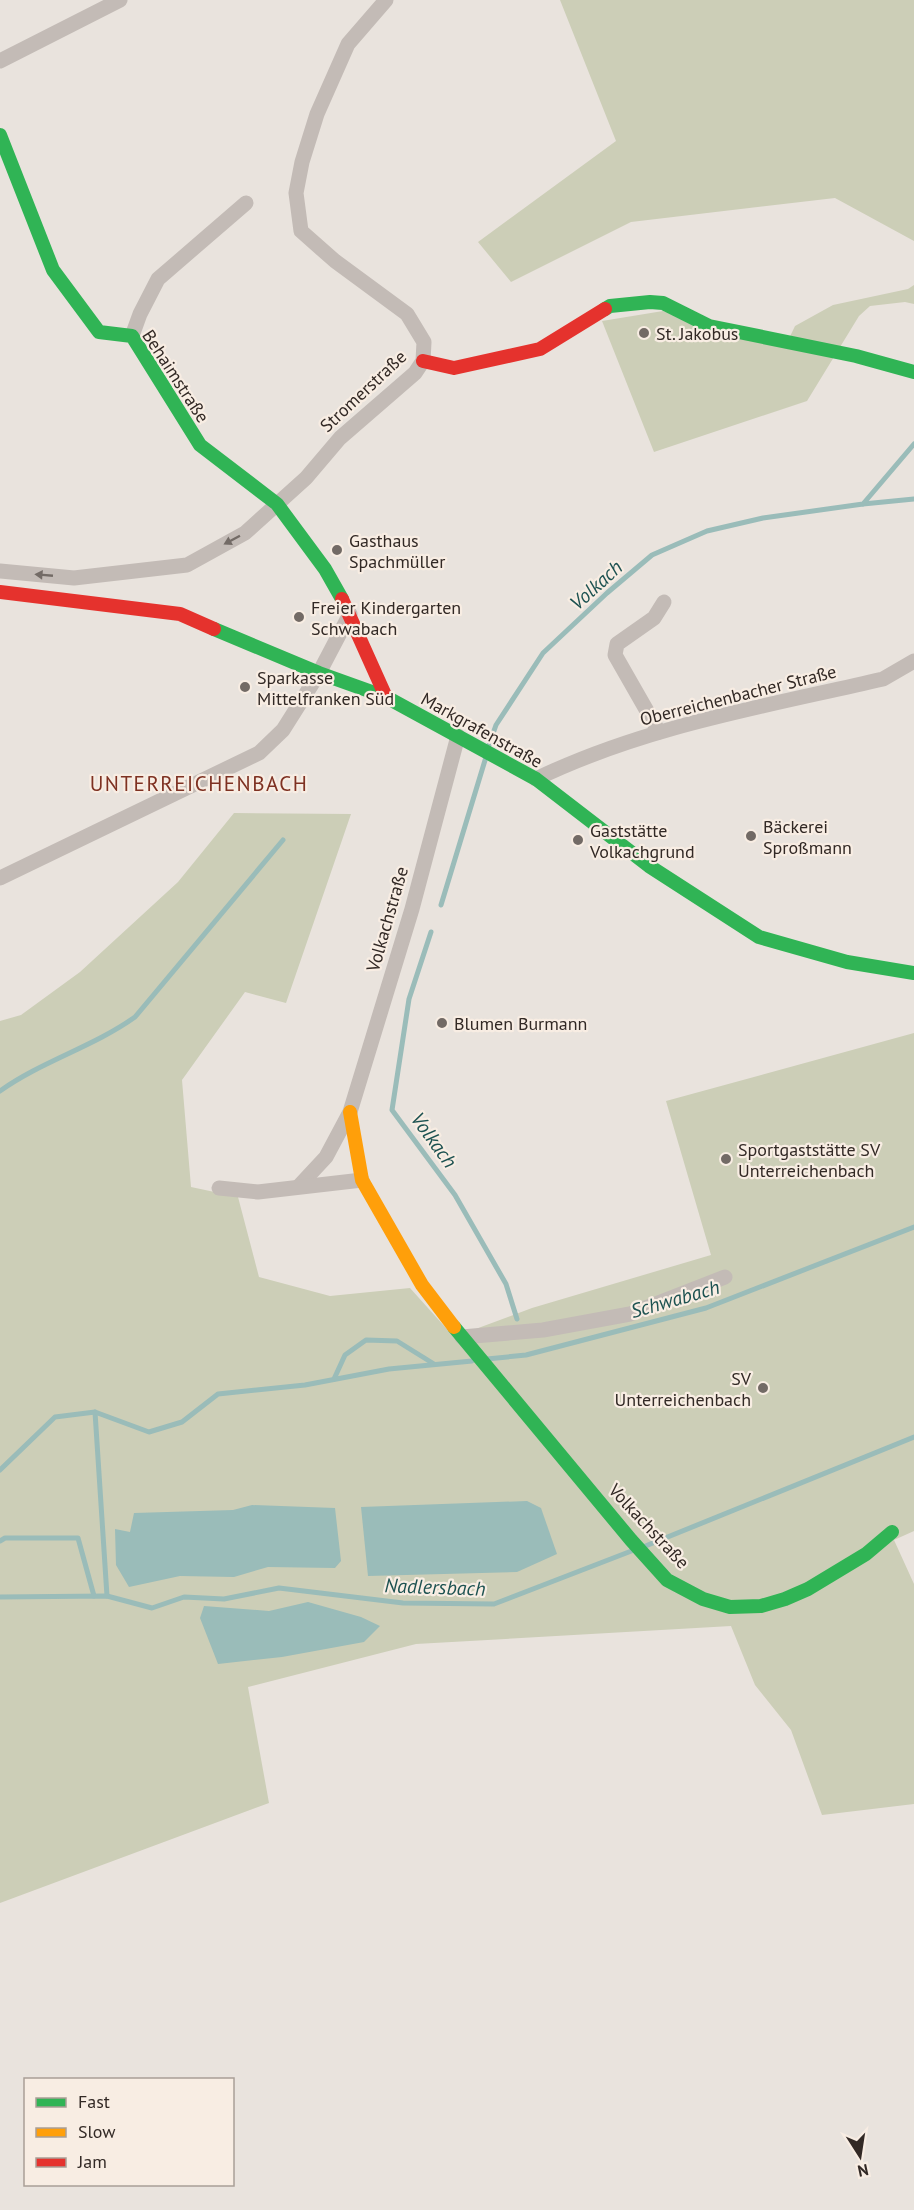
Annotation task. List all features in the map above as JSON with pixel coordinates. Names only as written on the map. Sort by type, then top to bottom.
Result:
[{"type":"street","points":[[0,61],[120,0]]},
{"type":"street","points":[[386,0],[348,44],[317,114],[302,162],[296,193],[301,231],[335,261],[407,314],[424,342],[423,361]]},
{"type":"street","name":"Behaimstraße","points":[[0,135],[53,270],[99,332],[132,336],[200,446],[277,504],[325,569],[350,614],[386,697]]},
{"type":"street","points":[[132,336],[140,314],[158,279],[246,203]]},
{"type":"street","name":"Stromerstraße","points":[[0,571],[74,578],[187,565],[245,533],[306,478],[340,438],[415,373],[423,361],[454,368],[540,349],[610,306],[663,303],[709,326],[856,356],[914,372]]},
{"type":"street","name":"Markgrafenstraße","points":[[0,592],[180,614],[319,673],[386,697],[536,779],[649,866],[759,937],[847,962],[914,973]]},
{"type":"street","points":[[659,732],[615,656],[617,644],[654,618],[664,602]]},
{"type":"street","points":[[0,878],[259,753],[283,730],[319,673],[350,614]]},
{"type":"street","name":"Oberreichenbacher Straße","points":[[536,779],[561,767],[659,732],[883,679],[914,662]]},
{"type":"street","name":"Volkachstraße","points":[[299,1186],[326,1157],[350,1113],[462,739]]},
{"type":"street","name":"Volkachstraße","points":[[350,1113],[362,1180],[422,1284],[464,1340],[667,1580],[703,1599],[730,1607],[761,1606],[785,1599],[808,1588],[866,1554],[892,1532]]},
{"type":"street","points":[[219,1188],[258,1192],[362,1180]]},
{"type":"street","points":[[464,1340],[543,1330],[630,1314],[725,1276]]},
{"type":"green space","points":[[560,0],[914,0],[914,241],[835,198],[631,222],[511,282],[478,242],[616,141]]},
{"type":"green space","points":[[914,285],[914,304],[905,302],[870,306],[859,316],[807,401],[654,452],[602,321],[663,311],[786,345],[795,326],[833,305],[908,289]]},
{"type":"green space","points":[[234,813],[351,814],[286,1003],[245,992],[182,1080],[191,1187],[238,1197],[259,1277],[330,1296],[410,1288],[454,1337],[532,1308],[711,1255],[666,1101],[914,1033],[914,1531],[894,1540],[914,1584],[914,1804],[822,1815],[791,1730],[755,1685],[731,1626],[416,1644],[248,1687],[269,1803],[0,1903],[0,1021],[21,1015],[80,972],[178,882]]},
{"type":"water","points":[[527,1501],[541,1508],[557,1554],[517,1572],[368,1576],[361,1507]]},
{"type":"water","points":[[252,1505],[335,1508],[341,1561],[335,1568],[268,1567],[234,1577],[180,1576],[129,1587],[116,1565],[115,1529],[130,1532],[134,1513],[233,1510]]},
{"type":"water","points":[[308,1602],[361,1617],[380,1626],[364,1642],[282,1657],[218,1664],[200,1618],[204,1606],[269,1611]]},
{"type":"waterway","name":"Volkach","points":[[488,748],[496,725],[543,653],[607,593],[652,555],[707,531],[763,518],[863,504],[914,444]]},
{"type":"waterway","points":[[863,504],[914,499]]},
{"type":"waterway","name":"Volkach","points":[[441,905],[486,757]]},
{"type":"waterway","points":[[0,1091],[16,1080],[102,1037],[135,1017],[283,840]]},
{"type":"waterway","name":"Volkach","points":[[431,932],[409,999],[392,1110],[455,1195],[506,1284],[517,1319]]},
{"type":"waterway","name":"Schwabach","points":[[487,1359],[526,1355],[706,1308],[914,1227]]},
{"type":"waterway","name":"Schwabach","points":[[334,1379],[345,1355],[366,1340],[397,1341],[434,1364]]},
{"type":"waterway","name":"Schwabach","points":[[0,1470],[55,1417],[95,1412],[149,1432],[182,1422],[218,1394],[305,1385],[389,1369],[472,1361]]},
{"type":"waterway","points":[[95,1412],[107,1596]]},
{"type":"waterway","name":"Nadlersbach","points":[[643,1547],[914,1437]]},
{"type":"waterway","points":[[0,1541],[5,1538],[78,1538],[94,1596]]},
{"type":"waterway","name":"Nadlersbach","points":[[0,1597],[107,1596],[152,1608],[184,1597],[224,1599],[279,1588],[403,1603],[494,1604],[634,1550]]},
{"type":"traffic: fast","points":[[0,135],[53,270],[99,332],[132,336],[200,445],[277,504],[325,569],[342,599]]},
{"type":"traffic: fast","points":[[605,309],[610,306],[663,303],[709,326],[856,356],[914,372]]},
{"type":"traffic: fast","points":[[214,629],[319,673],[386,697],[536,779],[649,866],[759,937],[847,962],[914,973]]},
{"type":"traffic: fast","points":[[454,1327],[667,1580],[703,1599],[730,1607],[761,1606],[785,1599],[808,1589],[866,1554],[892,1532]]},
{"type":"traffic: slow","points":[[350,1112],[362,1180],[422,1285],[454,1327]]},
{"type":"traffic: jam","points":[[423,361],[454,368],[540,349],[605,309]]},
{"type":"traffic: jam","points":[[0,592],[180,614],[214,629]]},
{"type":"traffic: jam","points":[[342,599],[386,697]]},
{"type":"place","name":"St. Jakobus","points":[[644,333]]},
{"type":"place","name":"Gasthaus Spachmüller","points":[[337,550]]},
{"type":"place","name":"Freier Kindergarten Schwabach","points":[[299,617]]},
{"type":"place","name":"Sparkasse Mittelfranken Süd","points":[[245,687]]},
{"type":"place","name":"Bäckerei Sproßmann","points":[[751,836]]},
{"type":"place","name":"Gaststätte Volkachgrund","points":[[578,840]]},
{"type":"place","name":"Blumen Burmann","points":[[442,1023]]},
{"type":"place","name":"Sportgaststätte SV Unterreichenbach","points":[[726,1159]]},
{"type":"place","name":"SV Unterreichenbach","points":[[763,1388]]},
{"type":"district","name":"UNTERREICHENBACH","points":[[199,783]]}]
